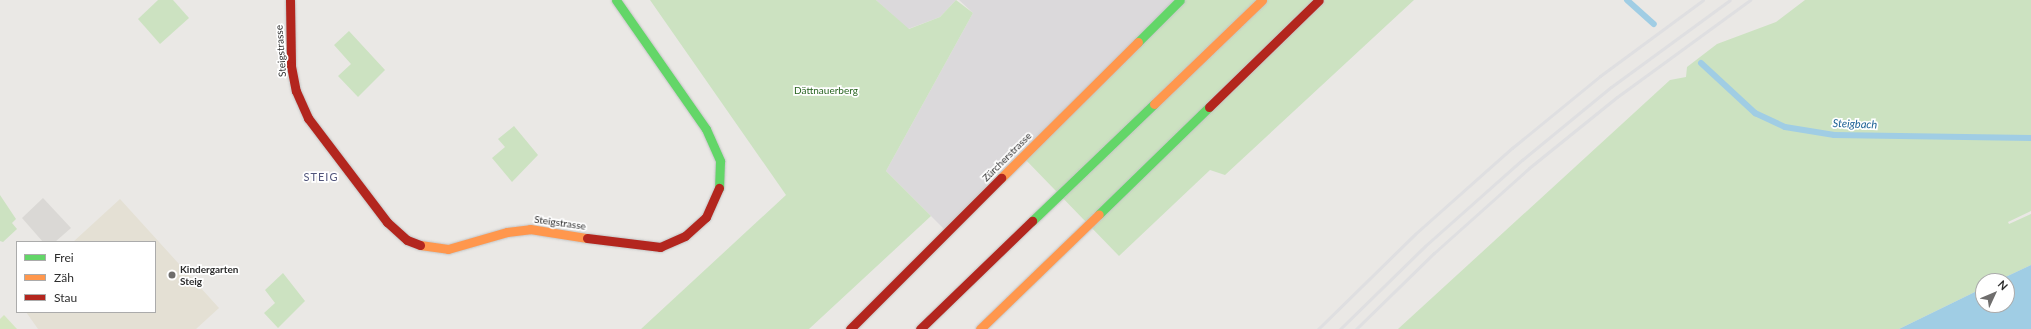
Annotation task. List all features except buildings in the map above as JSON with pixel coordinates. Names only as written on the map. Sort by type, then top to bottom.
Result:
[{"type":"main road","name":"Steigstrasse","points":[[290,0],[291,66],[296,91],[308,118],[387,222],[407,240],[427,248],[448,249],[507,232],[530,229],[644,247],[660,246],[685,236],[706,217],[719,191],[720,161],[706,129],[616,0]]},
{"type":"main road","name":"Zürcherstrasse","points":[[850,329],[1180,0]]},
{"type":"main road","points":[[920,329],[1262,0]]},
{"type":"main road","points":[[980,329],[1319,0]]},
{"type":"main road","points":[[1249,69],[1324,10]]},
{"type":"shaded area","points":[[876,0],[956,0],[940,17],[908,29]]},
{"type":"shaded area","points":[[959,0],[1180,0],[947,232],[886,171],[973,13]]},
{"type":"shaded area","points":[[43,198],[71,228],[56,241],[42,241],[22,218]]},
{"type":"shaded area","name":"Kindergarten Steig","points":[[120,199],[219,308],[196,329],[38,329],[27,313],[156,313],[156,241],[74,241]]},
{"type":"green space","points":[[158,0],[173,0],[189,18],[160,44],[138,19]]},
{"type":"green space","name":"Dättnauerberg","points":[[650,0],[876,0],[909,29],[940,17],[956,0],[973,13],[886,171],[931,216],[809,329],[641,329],[786,195]]},
{"type":"green space","points":[[1180,0],[1414,0],[1225,175],[1210,170],[1119,256],[1023,157]]},
{"type":"green space","points":[[1805,0],[2031,0],[2031,211],[2008,222],[2009,224],[2031,214],[2031,265],[2014,273],[1975,273],[1975,292],[1899,329],[1398,329],[1670,80],[1686,77],[1687,67],[1717,44],[1776,22]]},
{"type":"green space","points":[[349,31],[385,70],[358,97],[338,76],[351,64],[334,45]]},
{"type":"green space","points":[[514,126],[538,155],[512,182],[492,158],[505,147],[498,139]]},
{"type":"green space","points":[[0,195],[16,219],[12,223],[17,229],[3,242],[0,241]]},
{"type":"green space","points":[[283,273],[305,301],[278,328],[264,313],[275,303],[265,290]]},
{"type":"green space","points":[[4,315],[17,329],[0,329],[0,319]]},
{"type":"water","points":[[2031,265],[2031,329],[1899,329],[1975,292],[1975,313],[2015,313],[2014,273]]},
{"type":"waterway","name":"Steigbach","points":[[1627,0],[1654,24]]},
{"type":"waterway","name":"Steigbach","points":[[1701,63],[1755,113],[1785,127],[1834,135],[2031,138]]},
{"type":"railway","points":[[1318,329],[1415,234],[1512,148],[1600,76],[1703,0]]},
{"type":"railway","points":[[1340,329],[1425,246],[1522,160],[1611,87],[1730,0]]},
{"type":"railway","points":[[1356,329],[1434,253],[1529,168],[1617,97],[1750,0]]},
{"type":"traffic: fast","points":[[616,0],[706,129],[720,161],[719,188]]},
{"type":"traffic: fast","points":[[1138,42],[1180,0]]},
{"type":"traffic: fast","points":[[1032,221],[1154,104]]},
{"type":"traffic: fast","points":[[1099,214],[1209,107]]},
{"type":"traffic: slow","points":[[1154,104],[1262,0]]},
{"type":"traffic: slow","points":[[1001,178],[1138,42]]},
{"type":"traffic: slow","points":[[980,329],[1099,214]]},
{"type":"traffic: slow","points":[[420,245],[448,249],[507,232],[530,229],[587,238]]},
{"type":"traffic: jam","points":[[290,0],[291,66],[296,91],[308,118],[387,222],[407,240],[420,245]]},
{"type":"traffic: jam","points":[[1209,107],[1319,0]]},
{"type":"traffic: jam","points":[[850,329],[1001,178]]},
{"type":"traffic: jam","points":[[587,238],[660,247],[685,236],[706,217],[719,188]]},
{"type":"traffic: jam","points":[[920,329],[1032,221]]},
{"type":"place","name":"Kindergarten Steig","points":[[172,275]]},
{"type":"district","name":"STEIG","points":[[321,177]]}]
